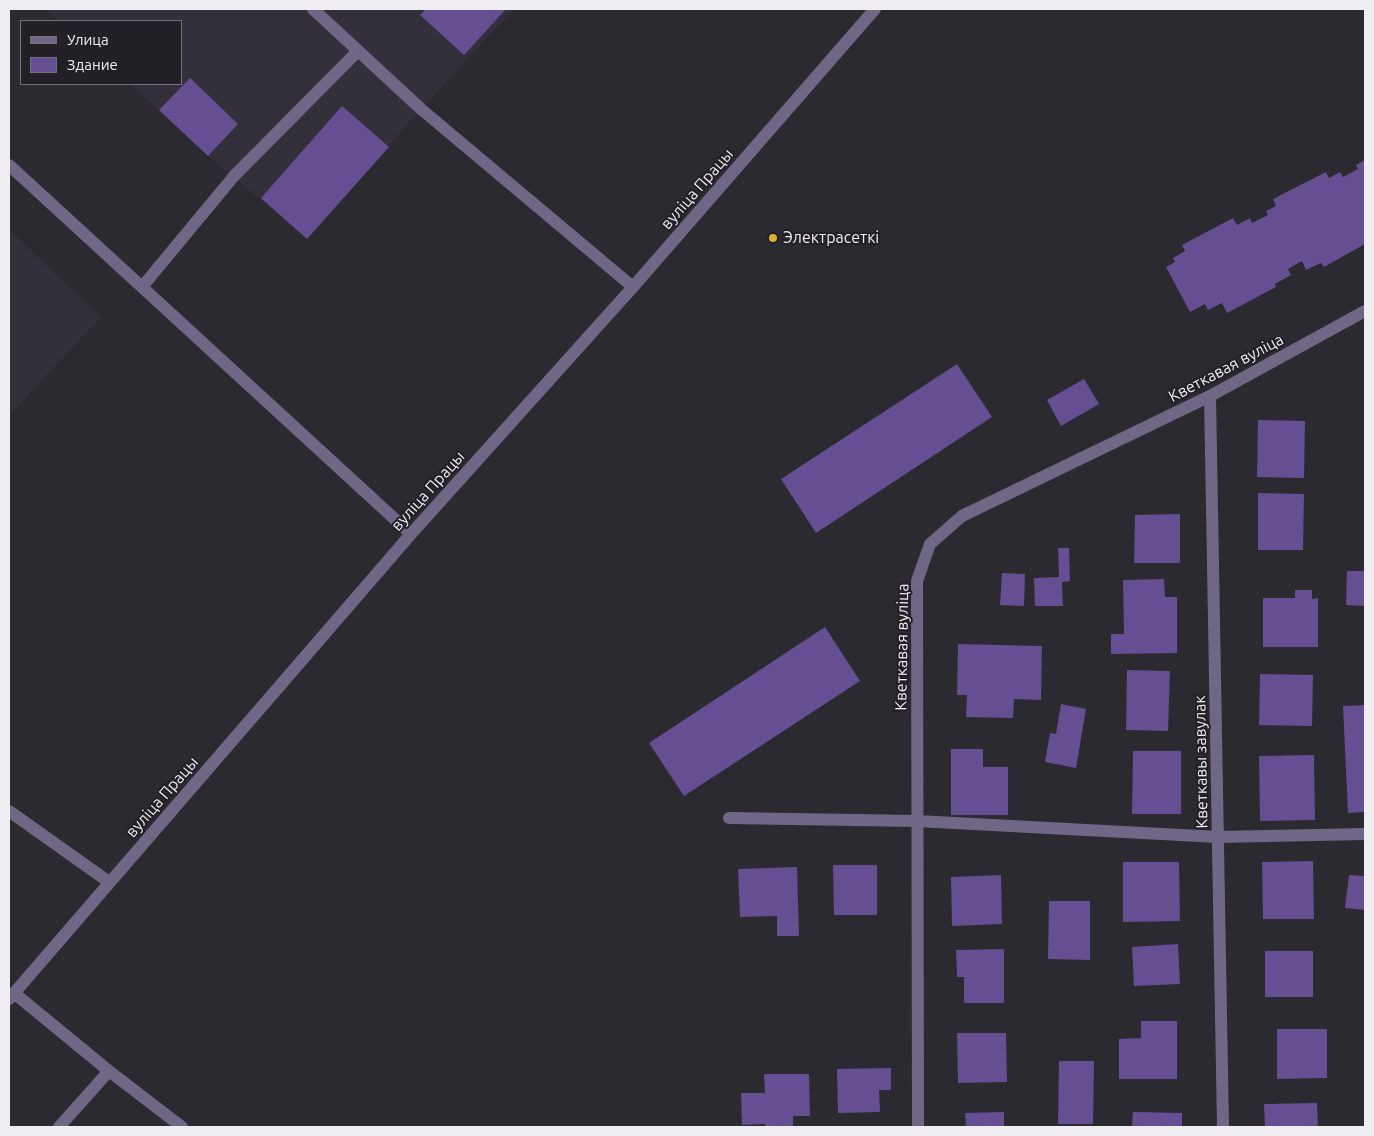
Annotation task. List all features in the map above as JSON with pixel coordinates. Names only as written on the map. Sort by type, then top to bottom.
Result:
[{"type":"street","points":[[313,9],[422,109],[632,288]]},
{"type":"street","name":"вуліца Працы","points":[[11,996],[411,534],[632,288],[875,9]]},
{"type":"street","points":[[142,287],[234,176],[358,51]]},
{"type":"street","points":[[9,165],[411,534]]},
{"type":"street","name":"Кветкавая вуліца","points":[[918,1127],[917,582],[930,544],[962,516],[1210,396],[1365,311]]},
{"type":"street","name":"Кветкавы завулак","points":[[1210,396],[1223,1127]]},
{"type":"street","points":[[9,811],[109,882]]},
{"type":"street","points":[[729,818],[917,821],[1218,837],[1365,834]]},
{"type":"street","points":[[11,996],[182,1127]]},
{"type":"street","points":[[59,1127],[109,1071]]},
{"type":"shaded area","points":[[45,9],[514,9],[421,109],[307,239],[208,156],[131,85],[182,85],[182,20],[58,20]]},
{"type":"shaded area","points":[[9,229],[101,317],[9,416]]},
{"type":"building","points":[[426,9],[506,9],[464,55],[420,15]]},
{"type":"building","points":[[190,78],[238,124],[208,156],[159,110]]},
{"type":"building","points":[[342,106],[389,147],[307,239],[261,198]]},
{"type":"building","points":[[1365,160],[1365,244],[1324,267],[1321,263],[1306,270],[1302,261],[1288,269],[1291,275],[1275,284],[1276,287],[1227,313],[1222,303],[1208,310],[1205,304],[1190,312],[1166,267],[1175,262],[1173,258],[1185,251],[1182,245],[1233,218],[1237,225],[1250,218],[1252,223],[1268,215],[1266,211],[1276,206],[1273,199],[1326,172],[1329,178],[1340,172],[1343,177],[1358,169],[1356,165]]},
{"type":"building","points":[[957,364],[992,417],[816,533],[781,479]]},
{"type":"building","points":[[1084,379],[1099,404],[1061,426],[1047,400]]},
{"type":"building","points":[[1258,420],[1305,421],[1304,478],[1257,477]]},
{"type":"building","points":[[1258,493],[1304,494],[1303,550],[1258,550]]},
{"type":"building","points":[[1180,514],[1180,563],[1134,563],[1135,515]]},
{"type":"building","points":[[1058,548],[1069,548],[1070,581],[1062,582],[1063,606],[1035,606],[1034,578],[1059,577]]},
{"type":"building","points":[[1347,571],[1365,571],[1365,606],[1346,605]]},
{"type":"building","points":[[1002,573],[1025,574],[1024,606],[1000,605]]},
{"type":"building","points":[[1164,579],[1165,597],[1177,597],[1177,653],[1111,654],[1111,634],[1124,634],[1123,580]]},
{"type":"building","points":[[1295,590],[1312,590],[1312,599],[1318,598],[1318,647],[1263,647],[1263,598],[1295,598]]},
{"type":"building","points":[[825,627],[860,681],[684,796],[649,743]]},
{"type":"building","points":[[958,644],[1042,646],[1041,700],[1014,699],[1013,718],[966,717],[967,695],[957,695]]},
{"type":"building","points":[[1127,670],[1170,671],[1168,731],[1126,730]]},
{"type":"building","points":[[1260,674],[1313,675],[1312,726],[1259,725]]},
{"type":"building","points":[[1061,704],[1086,709],[1076,768],[1045,762],[1050,733],[1056,734]]},
{"type":"building","points":[[1365,705],[1365,812],[1348,813],[1343,706]]},
{"type":"building","points":[[951,749],[983,749],[983,767],[1008,767],[1008,815],[951,815]]},
{"type":"building","points":[[1133,751],[1181,751],[1181,814],[1132,814]]},
{"type":"building","points":[[1314,755],[1315,820],[1260,821],[1259,756]]},
{"type":"building","points":[[1313,861],[1314,919],[1263,919],[1262,862]]},
{"type":"building","points":[[1123,862],[1179,862],[1180,921],[1123,922]]},
{"type":"building","points":[[833,865],[877,865],[877,915],[834,915]]},
{"type":"building","points":[[797,867],[799,936],[777,936],[777,916],[740,917],[738,869]]},
{"type":"building","points":[[1001,875],[1002,924],[952,926],[951,877]]},
{"type":"building","points":[[1349,875],[1365,876],[1365,910],[1345,908]]},
{"type":"building","points":[[1049,901],[1090,901],[1090,960],[1048,959]]},
{"type":"building","points":[[1178,944],[1180,984],[1134,986],[1132,947]]},
{"type":"building","points":[[1004,949],[1004,1003],[964,1003],[964,977],[957,977],[956,950]]},
{"type":"building","points":[[1265,951],[1313,951],[1313,997],[1265,997]]},
{"type":"building","points":[[1141,1021],[1177,1021],[1177,1079],[1119,1079],[1119,1039],[1141,1038]]},
{"type":"building","points":[[1277,1029],[1327,1029],[1327,1078],[1277,1079]]},
{"type":"building","points":[[957,1033],[1006,1033],[1007,1082],[958,1083]]},
{"type":"building","points":[[1059,1061],[1094,1061],[1093,1124],[1058,1124]]},
{"type":"building","points":[[891,1068],[891,1090],[879,1090],[880,1112],[838,1113],[837,1069]]},
{"type":"building","points":[[764,1074],[809,1074],[810,1116],[793,1116],[793,1127],[765,1127],[765,1124],[742,1125],[741,1093],[765,1093]]},
{"type":"building","points":[[1317,1103],[1318,1127],[1265,1127],[1264,1104]]},
{"type":"building","points":[[1004,1112],[1004,1127],[966,1127],[965,1113]]},
{"type":"building","points":[[1133,1112],[1182,1113],[1182,1127],[1132,1127]]},
{"type":"place","name":"Электрасеткі","points":[[773,238]]}]
